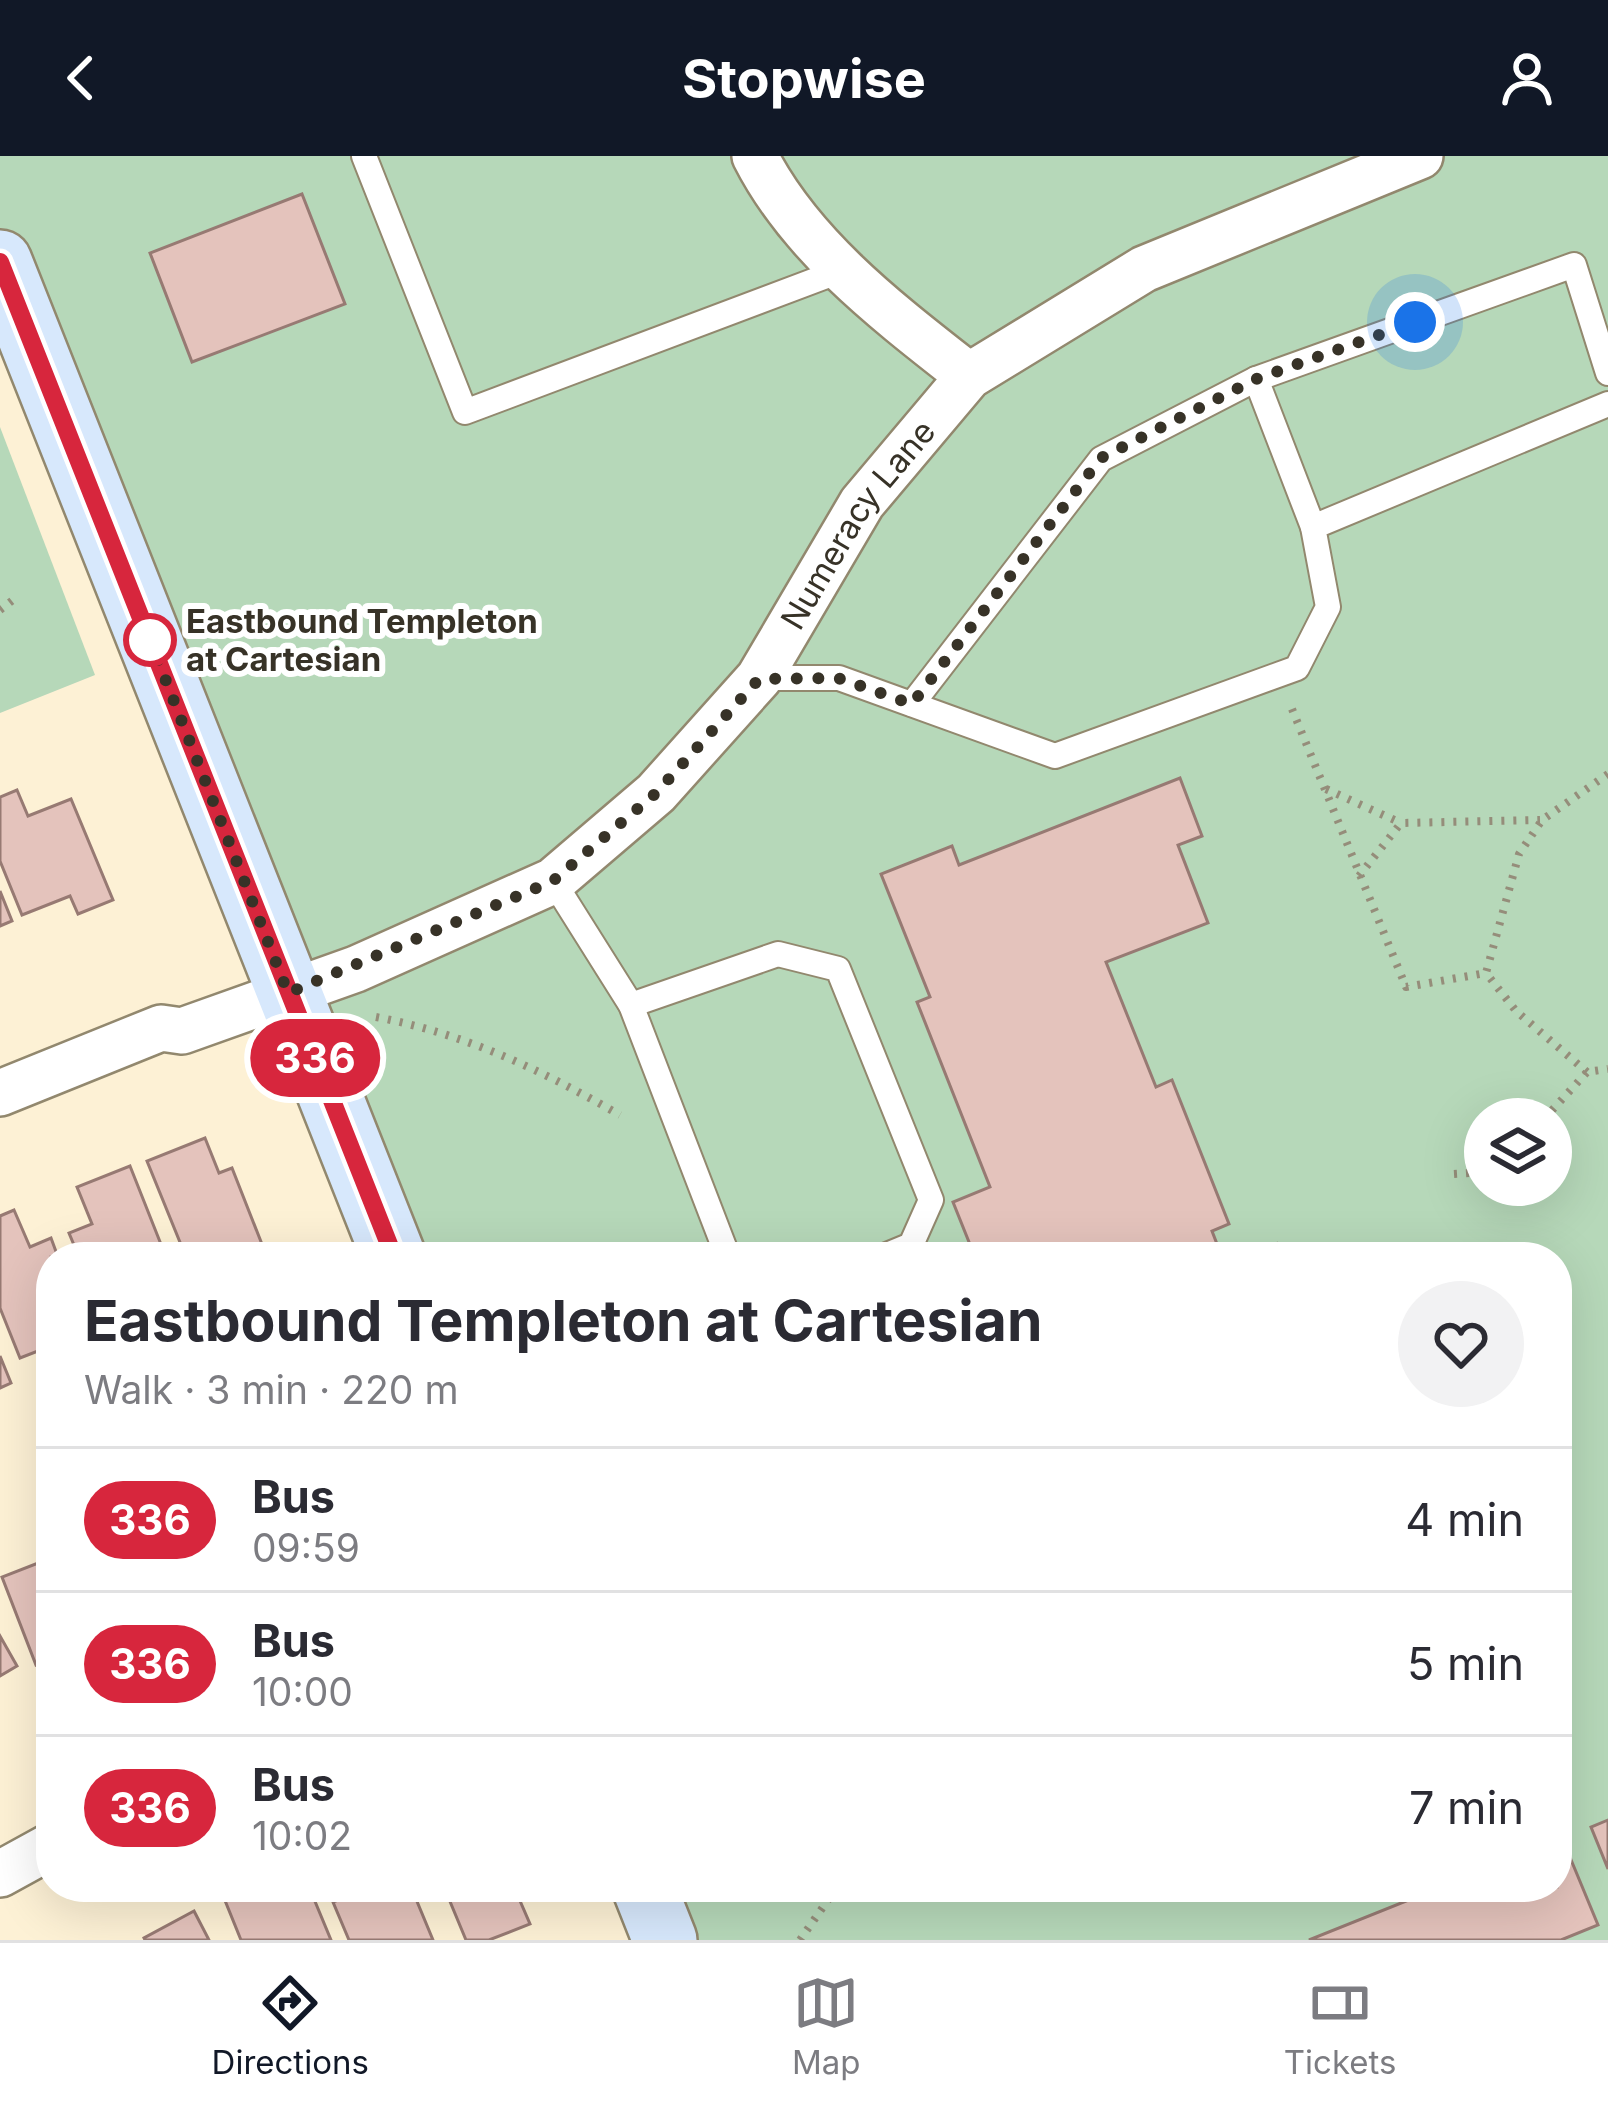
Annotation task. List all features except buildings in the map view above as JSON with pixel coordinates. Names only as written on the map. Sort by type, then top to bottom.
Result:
[{"type":"street","points":[[755,156],[774,193],[874,301],[969,376]]},
{"type":"street","name":"Numeracy Lane","points":[[0,1093],[161,1028],[182,1031],[288,993],[553,881],[656,793],[759,679],[862,503],[969,376],[1144,269],[1420,156]]},
{"type":"street","points":[[0,262],[388,1242]]},
{"type":"street","points":[[0,1874],[36,1854]]},
{"type":"street","points":[[650,1902],[664,1940]]},
{"type":"lane","points":[[364,156],[465,412],[845,269]]},
{"type":"lane","points":[[912,704],[1101,458],[1256,379],[1574,265],[1608,373]]},
{"type":"lane","points":[[759,679],[838,678],[1055,756],[1297,668],[1328,607],[1313,527],[1256,379]]},
{"type":"lane","points":[[1313,527],[1608,404]]},
{"type":"lane","points":[[553,881],[631,1005],[722,1242]]},
{"type":"lane","points":[[631,1005],[778,953],[838,969],[932,1200],[912,1242]]},
{"type":"path","points":[[0,610],[18,596]]},
{"type":"path","points":[[1290,703],[1406,987],[1486,973]]},
{"type":"path","points":[[1486,973],[1497,919],[1519,854],[1542,820],[1608,774]]},
{"type":"path","points":[[1326,790],[1401,823],[1542,820]]},
{"type":"path","points":[[1358,876],[1401,823]]},
{"type":"path","points":[[1486,973],[1516,1010],[1587,1072]]},
{"type":"path","points":[[375,1016],[441,1029],[539,1069],[620,1115]]},
{"type":"path","points":[[1563,1098],[1587,1072],[1608,1069]]},
{"type":"path","points":[[1454,1174],[1464,1173]]},
{"type":"path","points":[[800,1940],[827,1902]]},
{"type":"green space","points":[[0,156],[1608,156],[1608,1940],[663,1940],[648,1902],[1572,1902],[1572,1242],[387,1242],[0,265]]},
{"type":"green space","points":[[0,427],[95,675],[0,713]]},
{"type":"bus line","name":"336","points":[[0,262],[388,1242]]},
{"type":"place","name":"Eastbound Templeton at Cartesian","points":[[150,640]]},
{"type":"route","points":[[150,640],[288,993],[356,969],[553,881],[656,793],[759,679],[838,678],[912,704],[1101,458],[1256,379],[1415,322]]}]
